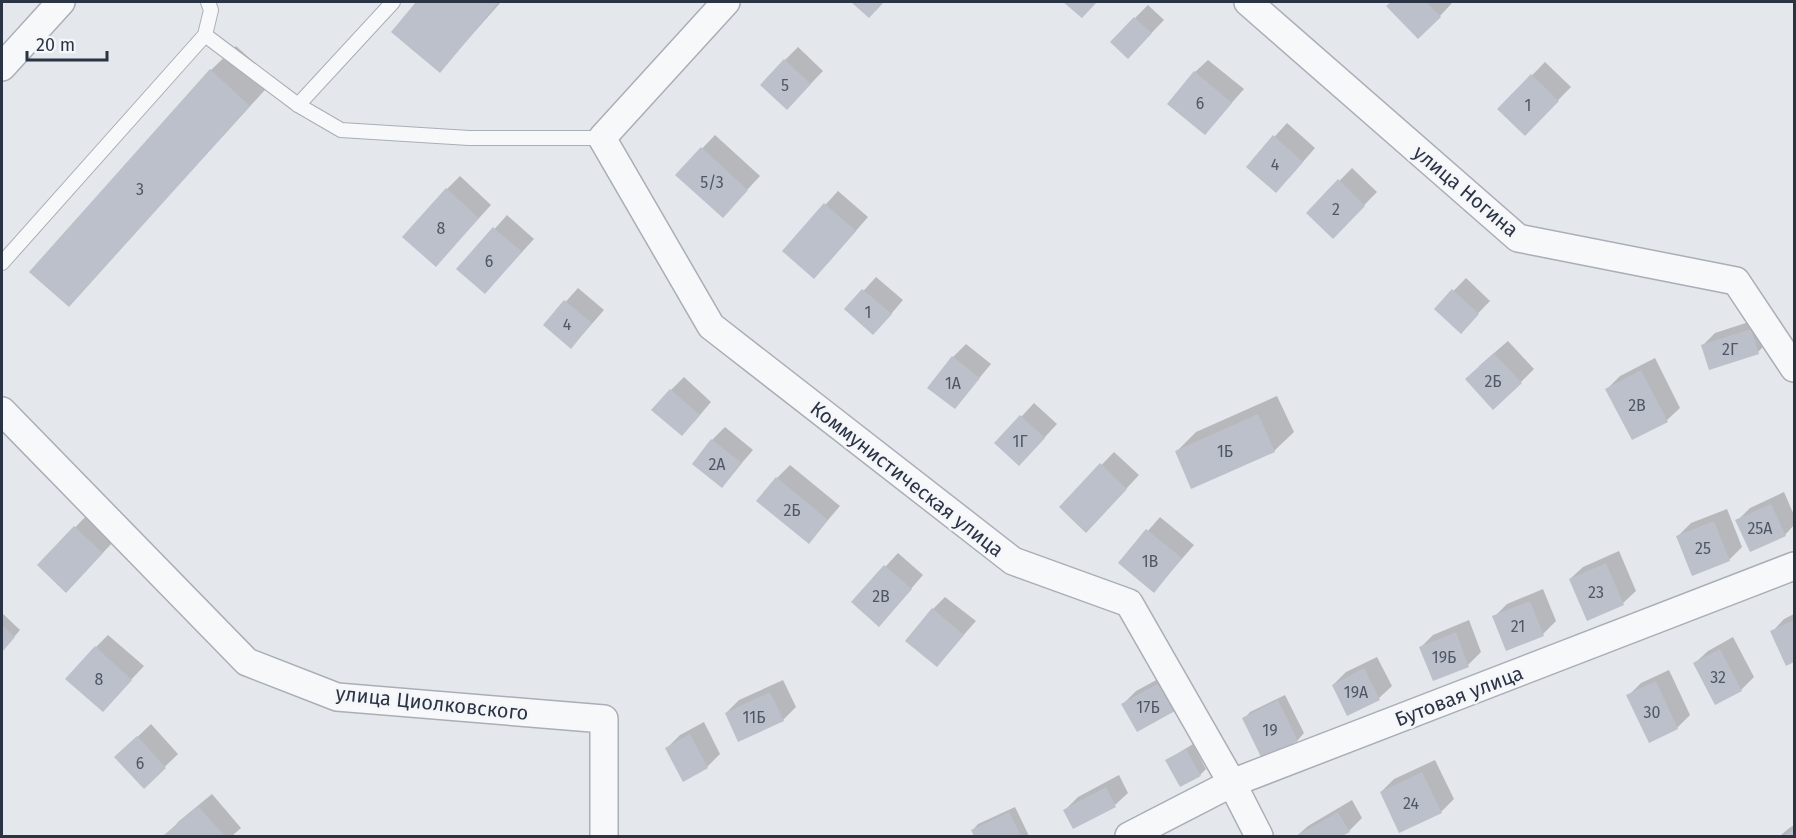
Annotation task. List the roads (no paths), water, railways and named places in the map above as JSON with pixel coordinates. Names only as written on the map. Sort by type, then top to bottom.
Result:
[{"type":"street","points":[[2,67],[61,2]]},
{"type":"street","points":[[602,138],[726,2]]},
{"type":"street","name":"улица Ногина","points":[[1248,2],[1518,238],[1736,281],[1794,366]]},
{"type":"street","name":"Коммунистическая улица","points":[[602,138],[711,326],[1013,561],[1129,603],[1232,783],[1259,837]]},
{"type":"street","name":"улица Циолковского","points":[[2,411],[247,662],[337,697],[604,719],[603,837]]},
{"type":"street","name":"Бутовая улица","points":[[1129,837],[1232,783],[1794,566]]},
{"type":"lane","points":[[2,263],[205,34],[212,10],[208,2]]},
{"type":"lane","points":[[298,105],[393,2]]},
{"type":"lane","points":[[205,34],[298,105],[341,130],[469,138],[602,138]]}]
